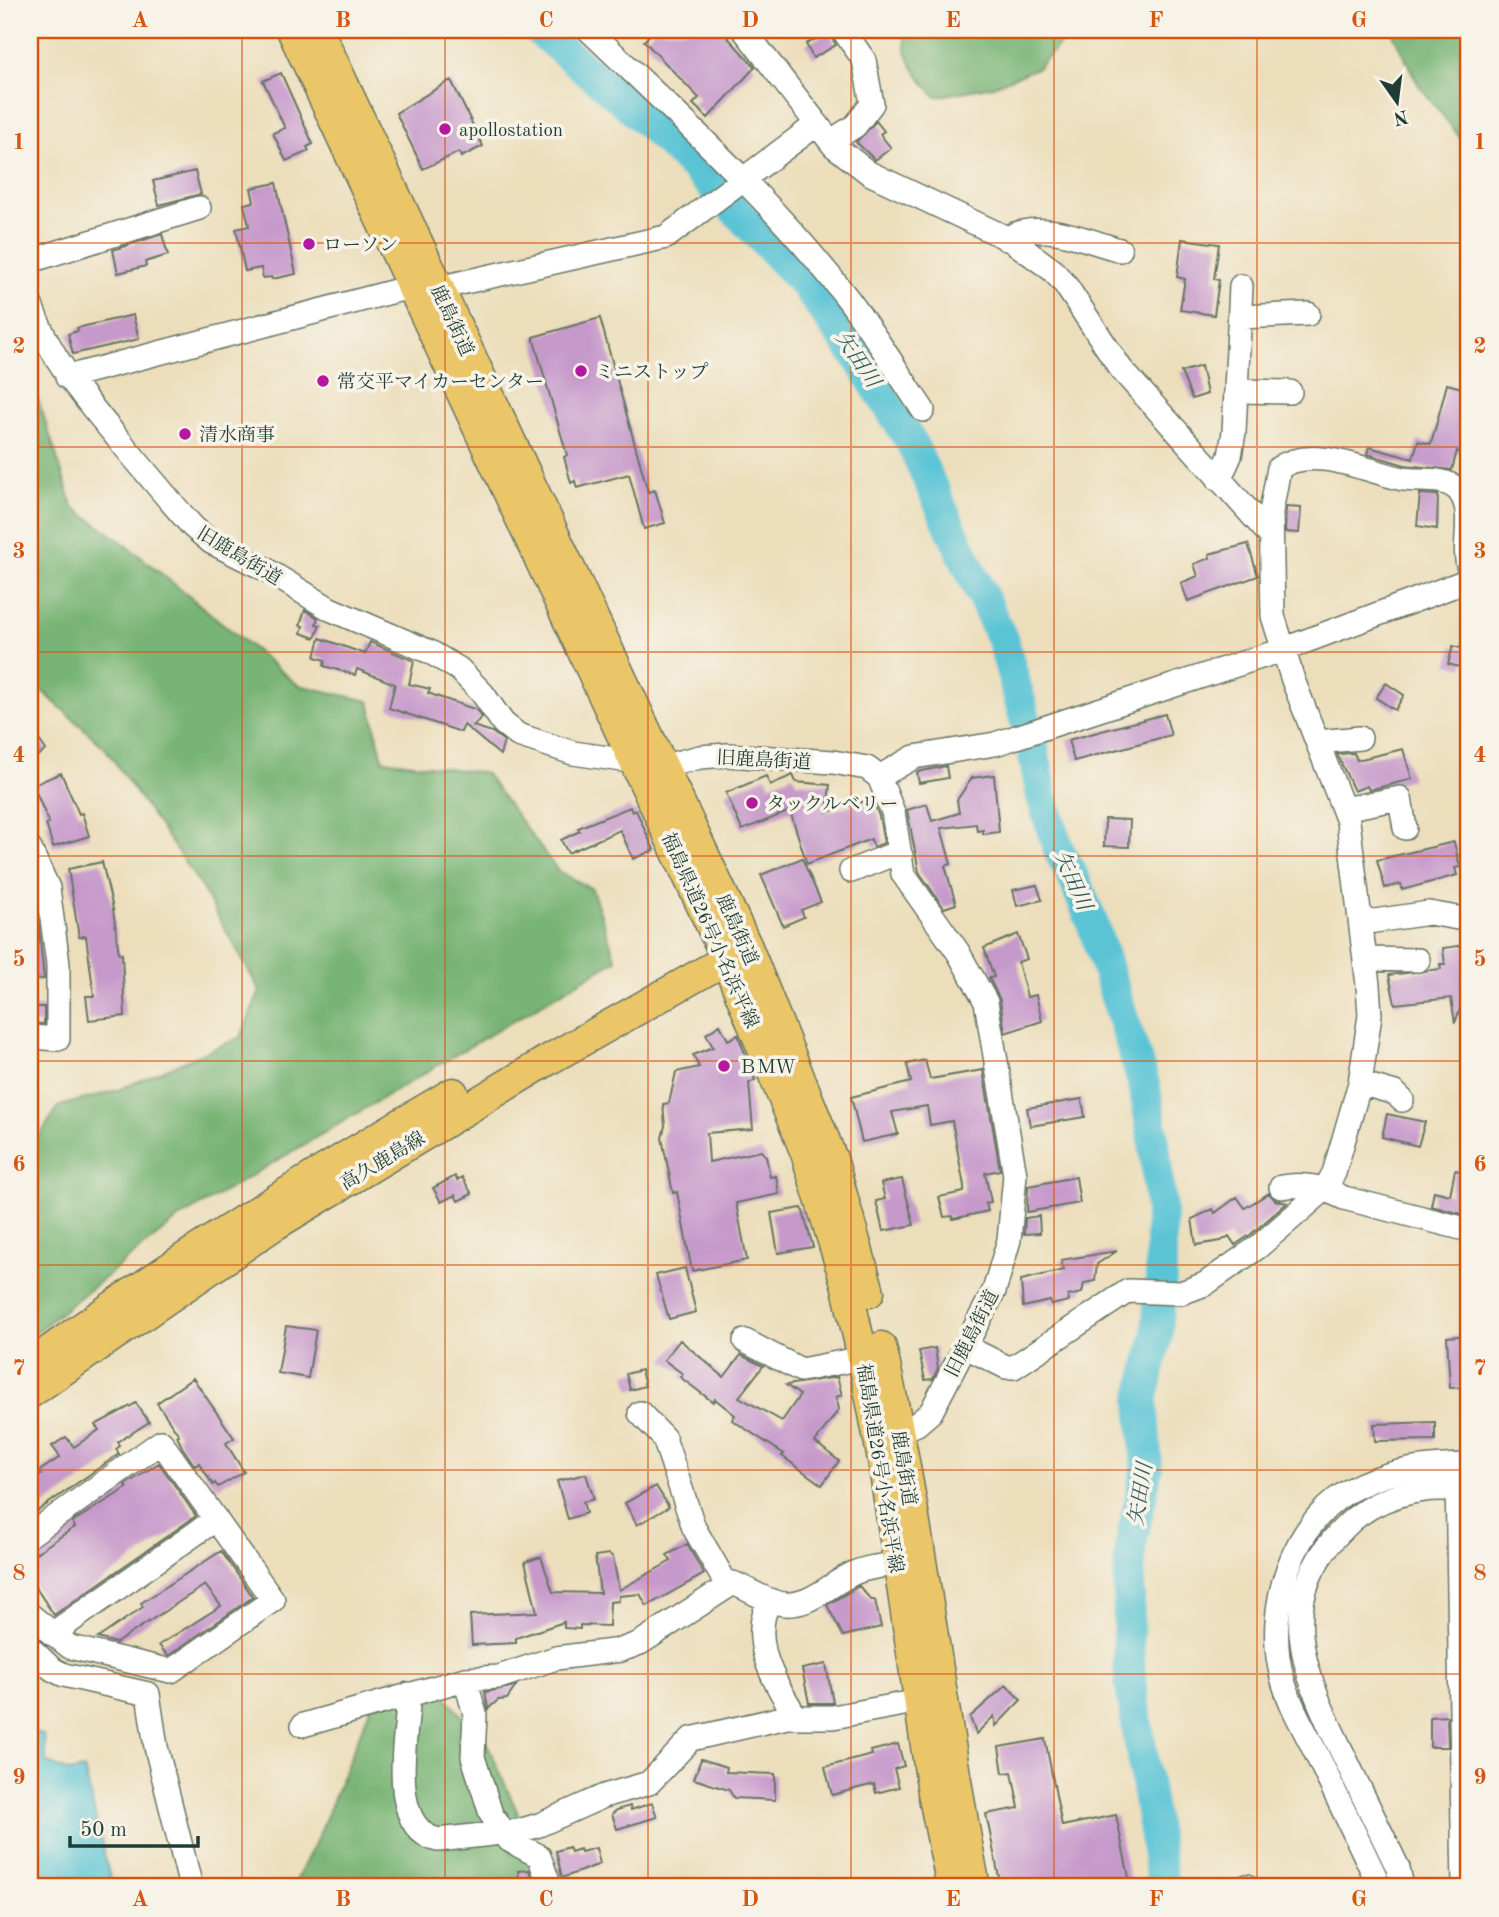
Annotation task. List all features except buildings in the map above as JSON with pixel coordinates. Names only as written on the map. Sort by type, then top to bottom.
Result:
[{"type":"main road","name":"福島県道26号小名浜平線","points":[[292,30],[426,287],[732,943],[806,1153],[846,1283],[883,1460],[897,1564],[952,1887]]},
{"type":"main road","name":"鹿島街道","points":[[318,30],[426,287]]},
{"type":"main road","name":"鹿島街道","points":[[732,943],[832,1158],[867,1281],[900,1431],[956,1788],[975,1887]]},
{"type":"main road","name":"高久鹿島線","points":[[30,1365],[106,1310],[341,1159],[732,943]]},
{"type":"main road","name":"高久鹿島線","points":[[30,1393],[273,1226],[548,1060],[732,943]]},
{"type":"street","points":[[589,30],[742,178],[848,300],[923,410]]},
{"type":"street","points":[[744,30],[824,133],[869,173],[1006,239],[1038,258],[1065,284],[1121,369],[1270,535]]},
{"type":"street","points":[[67,377],[426,287],[630,247],[666,237],[742,178],[824,133],[855,126],[872,104],[864,60],[843,30]]},
{"type":"street","points":[[30,261],[199,208]]},
{"type":"street","points":[[1006,239],[1016,232],[1044,231],[1119,250]]},
{"type":"street","points":[[1219,480],[1230,456],[1238,391],[1241,286]]},
{"type":"street","name":"旧鹿島街道","points":[[30,303],[37,323],[67,377],[193,527],[211,542],[265,569],[330,610],[430,652],[459,669],[483,694],[503,723],[518,735],[573,753],[650,764],[727,755],[833,762],[867,768],[879,777],[893,812],[903,874],[958,952],[986,1002],[1016,1175],[1009,1240],[994,1291],[931,1412],[917,1424],[900,1431]]},
{"type":"street","points":[[1240,317],[1308,314]]},
{"type":"street","points":[[1238,391],[1290,392]]},
{"type":"street","points":[[965,1347],[1006,1367],[1014,1367],[1128,1291],[1181,1293],[1197,1288],[1258,1247],[1325,1189],[1334,1173],[1360,1083],[1370,1015],[1351,842],[1344,809],[1282,650],[1273,616],[1270,535],[1279,468],[1295,461],[1342,461],[1398,478],[1444,480],[1453,485],[1465,503],[1466,559],[1469,569]]},
{"type":"street","points":[[879,777],[914,757],[995,744],[1282,650],[1469,580]]},
{"type":"street","points":[[1318,743],[1360,738]]},
{"type":"street","points":[[1344,809],[1400,798],[1405,828]]},
{"type":"street","points":[[30,1037],[58,1039],[56,951],[48,888],[31,856]]},
{"type":"street","points":[[851,871],[889,856],[901,856]]},
{"type":"street","points":[[1361,923],[1429,914],[1469,920]]},
{"type":"street","points":[[1365,959],[1418,960]]},
{"type":"street","points":[[1360,1083],[1395,1093],[1402,1100]]},
{"type":"street","points":[[1280,1187],[1298,1184],[1325,1189],[1344,1198],[1469,1230]]},
{"type":"street","points":[[746,1341],[801,1370],[863,1358]]},
{"type":"street","points":[[640,1413],[664,1438],[694,1528],[727,1585]]},
{"type":"street","points":[[30,1535],[161,1442],[273,1600],[171,1671],[70,1647],[30,1615]]},
{"type":"street","points":[[1377,1887],[1283,1681],[1276,1638],[1280,1593],[1302,1542],[1315,1523],[1340,1497],[1358,1486],[1404,1469],[1441,1464],[1463,1465],[1457,1490],[1464,1887]]},
{"type":"street","points":[[1402,1887],[1398,1868],[1307,1674],[1300,1619],[1307,1588],[1323,1555],[1356,1516],[1369,1507],[1410,1493],[1457,1490]]},
{"type":"street","points":[[52,1634],[216,1519]]},
{"type":"street","points":[[303,1725],[465,1679],[499,1676],[556,1658],[621,1650],[640,1643],[733,1583],[770,1600],[801,1603],[855,1572],[897,1564]]},
{"type":"street","points":[[770,1600],[761,1617],[764,1651],[773,1680],[790,1707],[787,1717]]},
{"type":"street","points":[[30,1648],[52,1670],[64,1675],[148,1694],[156,1747],[191,1887]]},
{"type":"street","points":[[465,1679],[475,1714],[475,1766],[491,1814],[509,1840],[539,1856],[550,1887]]},
{"type":"street","points":[[409,1694],[404,1797],[411,1822],[427,1838],[438,1840],[503,1833],[539,1825],[604,1796],[649,1783],[691,1738],[787,1717],[833,1717],[920,1701]]},
{"type":"green space","points":[[906,30],[1074,30],[1037,68],[993,86],[936,97],[913,67],[906,49]]},
{"type":"green space","points":[[1391,30],[1469,30],[1469,149],[1418,84]]},
{"type":"green space","points":[[30,374],[73,507],[126,545],[298,685],[369,701],[383,760],[485,773],[558,871],[592,889],[616,960],[178,1219],[30,1337],[30,1150],[59,1106],[118,1090],[241,1037],[260,991],[199,883],[105,748],[30,680]]},
{"type":"green space","points":[[393,1678],[436,1686],[488,1745],[526,1832],[534,1887],[293,1887],[319,1835],[371,1706]]},
{"type":"water","points":[[30,1732],[44,1735],[46,1762],[69,1772],[84,1769],[112,1887],[47,1887],[46,1881],[30,1867]]},
{"type":"waterway","name":"矢田川","points":[[538,30],[626,103],[701,174],[803,282],[857,356],[911,442],[1003,641],[1031,740],[1042,797],[1059,851],[1092,922],[1144,1084],[1154,1142],[1161,1210],[1161,1277],[1157,1335],[1142,1401],[1147,1468],[1130,1548],[1128,1639],[1130,1681],[1163,1887]]},
{"type":"place","name":"apollostation","points":[[445,129]]},
{"type":"place","name":"ローソン","points":[[309,244]]},
{"type":"place","name":"ミニストップ","points":[[581,371]]},
{"type":"place","name":"常交平マイカーセンター","points":[[323,381]]},
{"type":"place","name":"清水商事","points":[[185,434]]},
{"type":"place","name":"タックルベリー","points":[[752,803]]},
{"type":"place","name":"ＢＭＷ","points":[[724,1066]]}]
